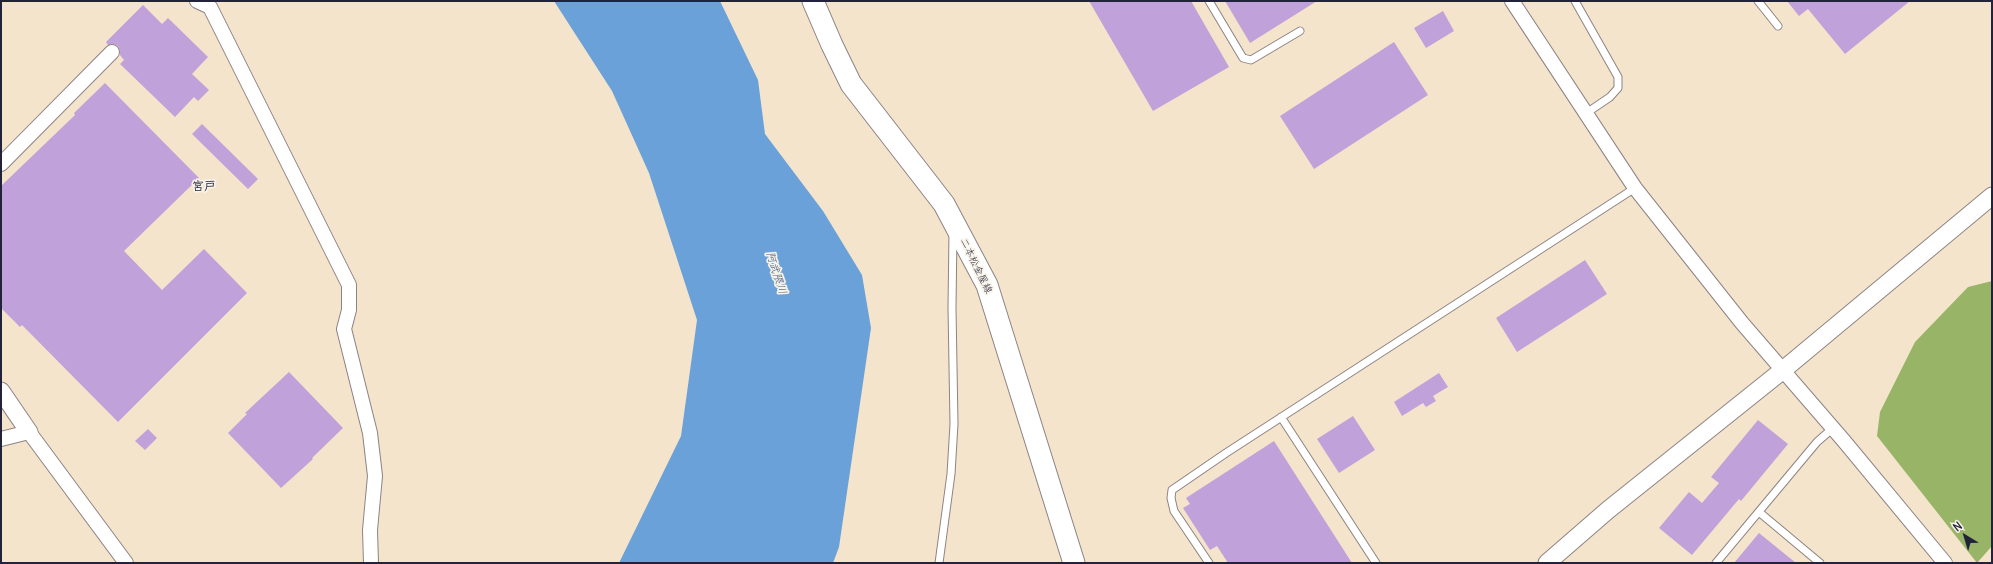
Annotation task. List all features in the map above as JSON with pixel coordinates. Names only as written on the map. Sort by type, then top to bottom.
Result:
[{"type":"main road","name":"二本松金屋線","points":[[813,1],[832,45],[852,84],[944,204],[987,285],[1074,563]]},
{"type":"street","points":[[197,1],[210,7],[349,285],[349,310],[344,330],[370,433],[375,476],[371,522],[371,563]]},
{"type":"street","points":[[1512,1],[1635,188],[1742,323],[1833,428],[1944,563]]},
{"type":"street","points":[[1,164],[112,52]]},
{"type":"street","points":[[1547,563],[1608,510],[1783,370],[1992,196]]},
{"type":"street","points":[[1,391],[29,432],[126,563]]},
{"type":"street","points":[[1,440],[29,432]]},
{"type":"lane","points":[[1209,1],[1243,58],[1251,60],[1300,31]]},
{"type":"lane","points":[[1575,1],[1618,77],[1618,88],[1610,97],[1585,114]]},
{"type":"lane","points":[[1758,1],[1778,26]]},
{"type":"lane","points":[[1209,563],[1174,510],[1171,498],[1172,490],[1281,417],[1635,188]]},
{"type":"lane","points":[[939,563],[951,474],[954,424],[952,239],[956,227]]},
{"type":"lane","points":[[1281,417],[1376,563]]},
{"type":"lane","points":[[1716,563],[1816,442],[1833,428]]},
{"type":"lane","points":[[1759,512],[1820,563]]},
{"type":"green space","points":[[1992,281],[1992,546],[1977,563],[1877,436],[1880,412],[1915,342],[1968,287]]},
{"type":"water","name":"阿武隈川","points":[[554,1],[720,1],[758,80],[765,134],[823,211],[862,275],[871,328],[839,547],[833,563],[619,563],[681,436],[697,320],[649,173],[612,91]]},
{"type":"building","points":[[1089,1],[1191,1],[1229,67],[1153,111]]},
{"type":"building","points":[[1225,1],[1317,1],[1250,43]]},
{"type":"building","points":[[1787,1],[1910,1],[1845,54],[1808,9],[1799,16]]},
{"type":"building","points":[[143,5],[162,24],[168,18],[208,57],[192,74],[209,90],[198,101],[194,97],[175,117],[120,64],[124,60],[120,55],[118,46],[114,44],[108,45],[106,42]]},
{"type":"building","points":[[1443,11],[1454,31],[1426,48],[1414,28]]},
{"type":"building","points":[[1394,42],[1428,95],[1314,169],[1280,116]]},
{"type":"building","points":[[105,83],[199,178],[124,251],[162,290],[204,249],[247,293],[118,422],[22,325],[20,327],[1,308],[1,186],[75,115],[74,113]]},
{"type":"building","points":[[202,124],[258,179],[248,189],[192,134]]},
{"type":"building","points":[[1585,260],[1607,294],[1517,352],[1496,318]]},
{"type":"building","points":[[289,372],[343,428],[312,458],[313,459],[281,488],[228,433],[247,414],[245,413]]},
{"type":"building","points":[[1439,373],[1448,387],[1433,396],[1436,401],[1426,407],[1423,403],[1402,416],[1394,402]]},
{"type":"building","points":[[1353,416],[1375,450],[1339,473],[1317,439]]},
{"type":"building","points":[[1758,420],[1788,444],[1741,501],[1739,499],[1692,555],[1659,528],[1689,492],[1702,503],[1719,483],[1711,477]]},
{"type":"building","points":[[148,429],[157,438],[145,450],[135,441]]},
{"type":"building","points":[[1274,441],[1352,563],[1228,563],[1217,546],[1210,550],[1183,508],[1190,504],[1186,498]]},
{"type":"building","points":[[1759,533],[1796,563],[1734,563]]},
{"type":"district","name":"宮戸","points":[[204,187]]}]
